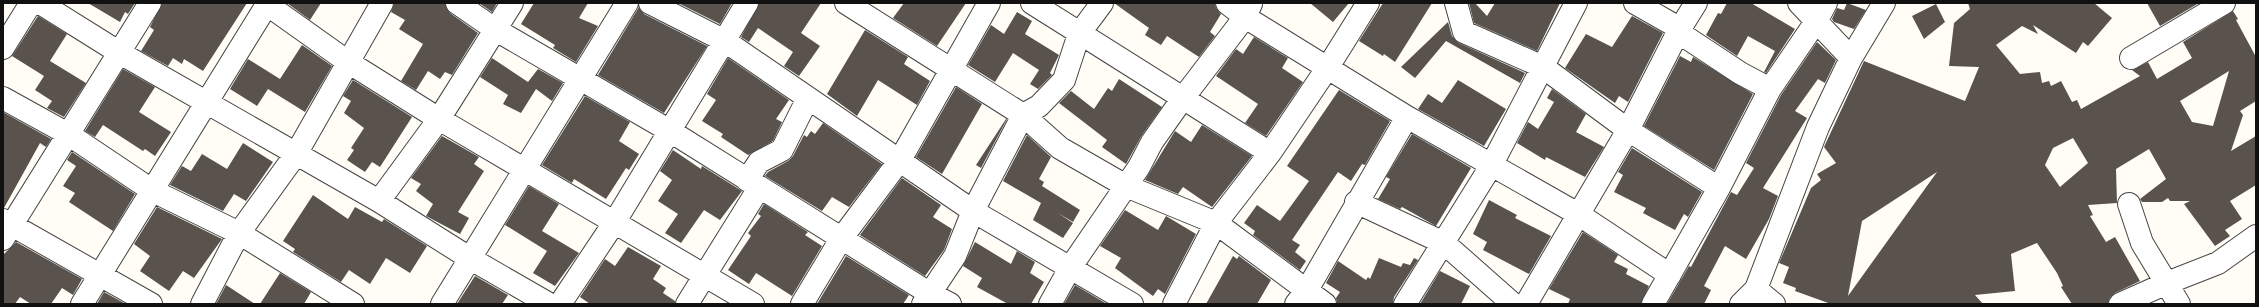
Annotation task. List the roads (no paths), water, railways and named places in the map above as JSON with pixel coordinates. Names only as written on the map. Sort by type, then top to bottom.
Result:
[{"type":"street","points":[[3,48],[31,3]]},
{"type":"street","points":[[40,3],[120,53],[379,201],[471,259],[549,304]]},
{"type":"street","points":[[150,3],[120,53],[6,228],[151,304]]},
{"type":"street","points":[[82,304],[153,191],[267,3],[348,62],[439,119],[526,169],[614,224],[753,304]]},
{"type":"street","points":[[202,304],[239,233],[296,154],[382,3]]},
{"type":"street","points":[[457,3],[496,30],[670,131],[841,239],[926,299],[950,304]]},
{"type":"street","points":[[379,201],[439,119],[512,3]]},
{"type":"street","points":[[442,304],[627,3]]},
{"type":"street","points":[[650,3],[725,41],[973,211],[1132,304]]},
{"type":"street","points":[[560,304],[614,224],[747,3]]},
{"type":"street","points":[[846,3],[1023,116],[1060,148],[1126,186],[1216,223],[1301,297],[1325,304]]},
{"type":"street","points":[[802,304],[841,239],[900,160],[989,3]]},
{"type":"street","points":[[1032,3],[1270,153]]},
{"type":"street","points":[[926,299],[955,256],[973,211],[1023,116],[1039,106],[1064,80],[1079,34],[1102,3]]},
{"type":"street","points":[[1227,3],[1248,10],[1328,68],[1407,117],[1578,214],[1670,275]]},
{"type":"street","points":[[1174,304],[1216,223],[1270,153],[1328,68],[1368,3]]},
{"type":"street","points":[[1456,3],[1464,32],[1543,67],[1628,130],[1719,188]]},
{"type":"street","points":[[1405,304],[1491,166],[1576,3]]},
{"type":"street","points":[[1635,3],[1672,24],[1678,32],[1740,73],[1770,88]]},
{"type":"street","points":[[1526,304],[1628,130],[1678,32],[1696,3]]},
{"type":"street","points":[[1799,3],[1821,12],[1851,58]]},
{"type":"street","points":[[1774,304],[1748,297],[1818,126],[1851,58],[1884,3]]},
{"type":"street","points":[[2131,58],[2224,3]]},
{"type":"street","points":[[1050,304],[1070,268],[1139,167],[1152,142],[1248,10]]},
{"type":"street","points":[[1653,304],[1719,188],[1770,88],[1821,12]]},
{"type":"street","points":[[3,98],[68,134],[153,191],[239,233],[326,298],[353,304]]},
{"type":"street","points":[[686,304],[704,276],[753,184],[759,162],[782,150],[808,98]]},
{"type":"street","points":[[1301,297],[1407,117]]},
{"type":"street","points":[[1356,202],[1444,243],[1513,304]]},
{"type":"street","points":[[2129,204],[2135,227],[2142,243],[2179,304]]},
{"type":"street","points":[[2120,304],[2167,283],[2218,263],[2256,236]]}]
